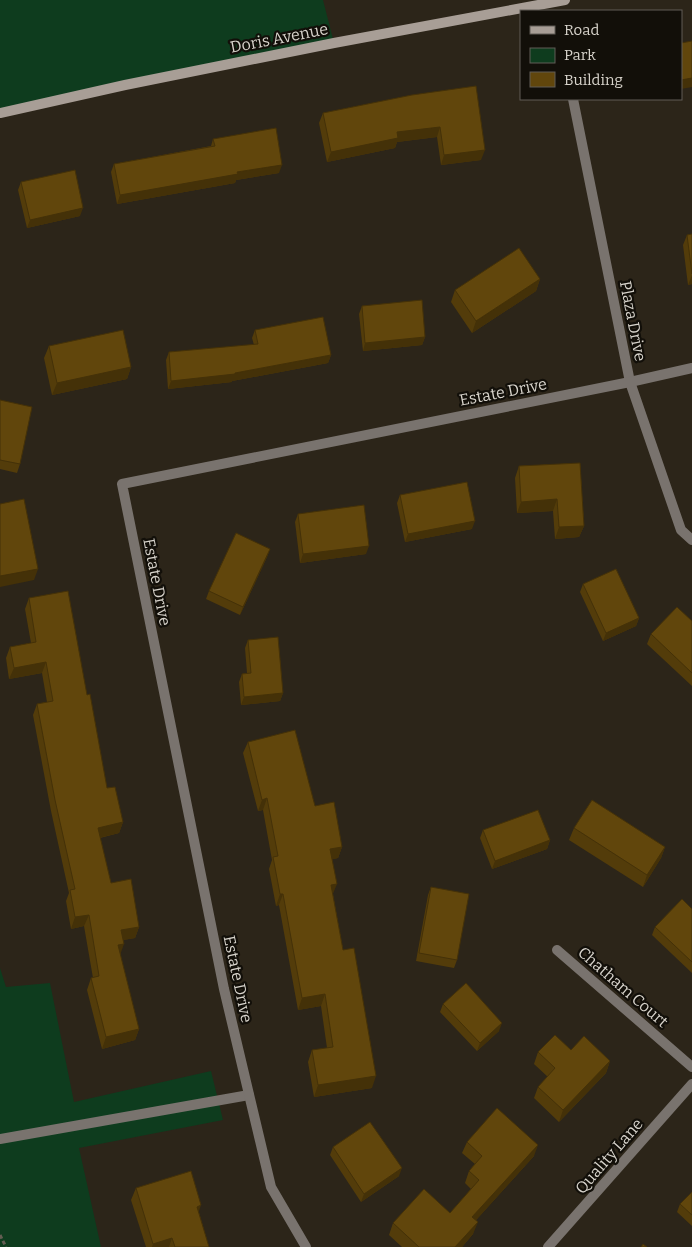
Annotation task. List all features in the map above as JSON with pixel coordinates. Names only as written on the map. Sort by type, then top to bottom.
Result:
[{"type":"street","name":"Doris Avenue","points":[[525,10],[554,5],[565,0]]},
{"type":"street","name":"Doris Avenue","points":[[0,113],[315,46],[520,11]]},
{"type":"street","name":"Plaza Drive","points":[[573,100],[630,382],[681,530],[692,540]]},
{"type":"street","name":"Estate Drive","points":[[306,1247],[271,1187],[249,1096],[222,979],[122,484],[692,368]]},
{"type":"street","name":"Chatham Court","points":[[557,950],[692,1067]]},
{"type":"street","name":"Quality Lane","points":[[548,1247],[692,1084]]},
{"type":"street","points":[[0,1139],[249,1096]]},
{"type":"path","points":[[0,1235],[6,1247]]},
{"type":"green space","points":[[0,0],[323,0],[334,43],[0,113]]},
{"type":"green space","points":[[0,968],[6,987],[50,983],[74,1102],[211,1071],[223,1120],[79,1148],[101,1247],[0,1247]]},
{"type":"building","points":[[692,41],[692,78],[682,80],[682,43]]},
{"type":"building","points":[[476,86],[485,150],[444,155],[440,127],[397,132],[398,138],[331,152],[323,113],[412,95]]},
{"type":"building","points":[[276,128],[282,165],[120,195],[114,164],[215,146],[213,139]]},
{"type":"building","points":[[75,170],[83,208],[30,220],[21,182]]},
{"type":"building","points":[[692,234],[692,274],[687,235]]},
{"type":"building","points":[[519,248],[540,279],[476,321],[455,290]]},
{"type":"building","points":[[422,300],[425,337],[365,343],[362,306]]},
{"type":"building","points":[[323,317],[331,355],[235,374],[171,381],[169,352],[258,344],[255,330]]},
{"type":"building","points":[[123,330],[131,367],[57,383],[49,346]]},
{"type":"building","points":[[0,400],[32,407],[20,464],[0,460]]},
{"type":"building","points":[[580,463],[584,526],[559,527],[557,499],[521,502],[519,466]]},
{"type":"building","points":[[467,482],[475,521],[408,534],[400,495]]},
{"type":"building","points":[[24,499],[38,569],[0,576],[0,504]]},
{"type":"building","points":[[364,505],[369,546],[303,554],[298,514]]},
{"type":"building","points":[[236,533],[270,549],[243,607],[209,591]]},
{"type":"building","points":[[616,569],[639,618],[606,633],[583,584]]},
{"type":"building","points":[[68,591],[87,695],[90,694],[107,788],[115,787],[123,822],[98,828],[111,883],[131,879],[139,927],[121,930],[124,944],[118,945],[139,1029],[106,1037],[91,978],[99,976],[89,915],[75,917],[70,890],[75,889],[55,800],[37,704],[53,701],[46,662],[14,668],[10,647],[36,642],[29,598]]},
{"type":"building","points":[[677,607],[692,621],[692,673],[651,634]]},
{"type":"building","points":[[278,637],[283,693],[244,697],[242,674],[251,673],[248,640]]},
{"type":"building","points":[[295,730],[315,806],[334,802],[342,847],[330,849],[337,884],[331,885],[343,950],[354,948],[376,1076],[318,1085],[312,1050],[333,1047],[325,994],[302,998],[283,894],[280,894],[273,857],[278,856],[267,798],[262,800],[248,742]]},
{"type":"building","points":[[592,800],[665,847],[647,875],[574,828]]},
{"type":"building","points":[[538,810],[550,840],[495,861],[483,830]]},
{"type":"building","points":[[431,887],[469,894],[457,960],[419,953]]},
{"type":"building","points":[[682,899],[692,909],[692,962],[655,927]]},
{"type":"building","points":[[466,983],[502,1023],[480,1043],[443,1004]]},
{"type":"building","points":[[555,1035],[571,1050],[584,1036],[610,1061],[563,1110],[538,1087],[555,1068],[538,1052]]},
{"type":"building","points":[[497,1108],[538,1145],[472,1217],[478,1222],[455,1247],[419,1247],[393,1223],[424,1189],[450,1213],[479,1180],[469,1171],[482,1156],[467,1142]]},
{"type":"building","points":[[370,1122],[402,1168],[364,1194],[333,1147]]},
{"type":"building","points":[[191,1171],[201,1205],[197,1207],[209,1247],[175,1247],[172,1238],[153,1244],[136,1188]]},
{"type":"building","points":[[692,1192],[692,1215],[680,1204]]}]
